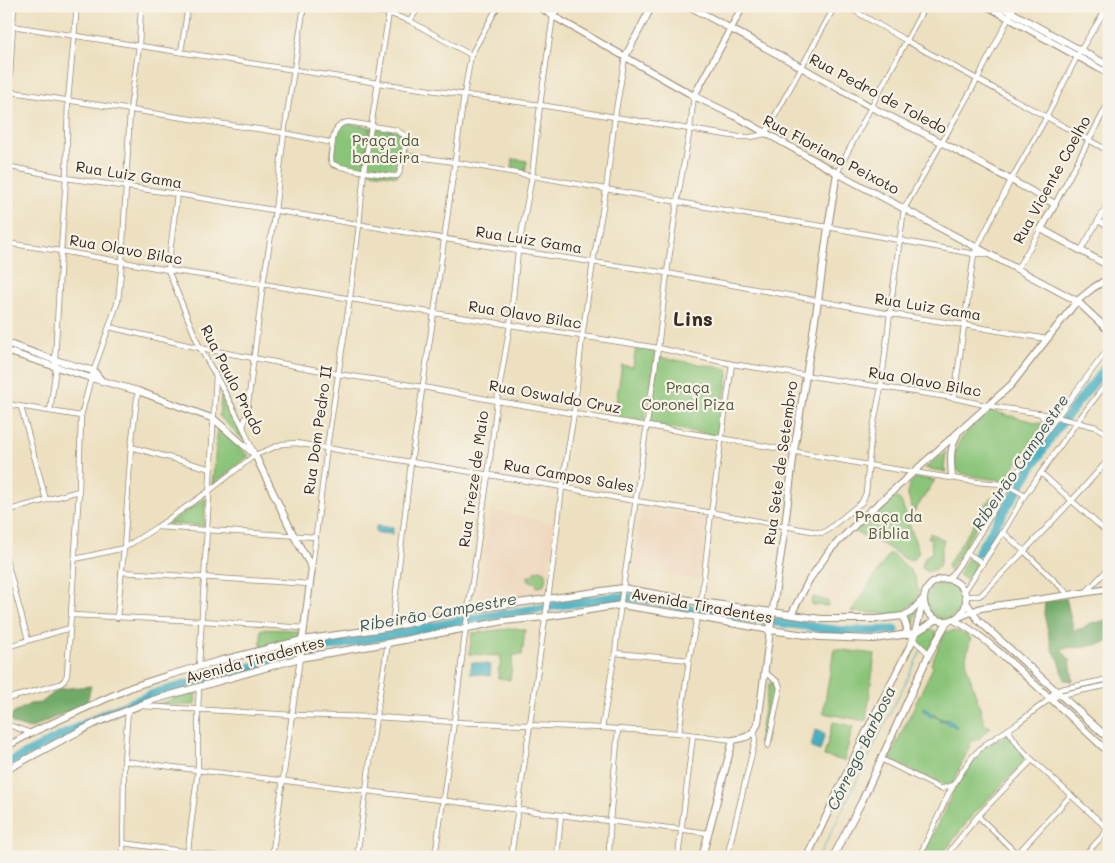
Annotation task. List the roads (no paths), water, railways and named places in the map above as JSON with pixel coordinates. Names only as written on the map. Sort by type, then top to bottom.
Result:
[{"type":"main road","name":"Rua Floriano Peixoto","points":[[538,6],[552,16],[694,96],[741,119],[837,174],[904,208],[975,250],[988,254],[1078,302],[1109,330]]},
{"type":"main road","points":[[552,16],[558,6]]},
{"type":"main road","points":[[625,57],[652,6]]},
{"type":"main road","name":"Rua Pedro de Toledo","points":[[689,6],[871,107],[941,142],[1055,204]]},
{"type":"main road","points":[[694,96],[743,6]]},
{"type":"main road","points":[[987,6],[1010,16],[1079,54],[1109,74]]},
{"type":"main road","points":[[1000,6],[1010,16]]},
{"type":"main road","points":[[1079,54],[1109,66]]},
{"type":"main road","name":"Rua Sete de Setembro","points":[[755,731],[758,723],[805,375],[837,174]]},
{"type":"main road","name":"Rua Vicente Coelho","points":[[1041,229],[1055,204]]},
{"type":"main road","points":[[1041,229],[1109,266]]},
{"type":"main road","points":[[791,615],[809,580],[830,550],[860,520],[1011,385],[1078,302],[1093,288],[1109,278]]},
{"type":"main road","points":[[6,343],[91,378],[138,391],[214,419],[255,455]]},
{"type":"main road","points":[[6,351],[56,363],[75,364],[94,371],[101,380]]},
{"type":"main road","points":[[952,478],[950,455],[952,444],[959,431]]},
{"type":"main road","name":"Rua Paulo Prado","points":[[255,455],[294,536],[312,568]]},
{"type":"main road","name":"Rua Dom Pedro II","points":[[300,656],[312,568]]},
{"type":"main road","points":[[807,857],[911,636],[924,594],[930,584],[940,579],[949,579],[958,584],[971,611],[978,620],[1109,739]]},
{"type":"main road","points":[[923,601],[927,613],[936,620],[947,622],[971,611],[993,606],[1109,589]]},
{"type":"main road","name":"Avenida Tiradentes","points":[[6,747],[31,733],[132,687],[199,666],[302,643],[468,612],[623,590],[772,614],[822,619],[877,619],[903,616]]},
{"type":"main road","points":[[957,618],[963,612],[965,596]]},
{"type":"main road","points":[[911,636],[903,616],[911,612],[923,601]]},
{"type":"main road","name":"Avenida Tiradentes","points":[[6,770],[64,739],[138,706],[300,656],[388,644],[466,627],[545,614],[621,603],[837,639],[911,636],[936,620]]},
{"type":"main road","points":[[957,618],[1109,753]]},
{"type":"main road","points":[[833,857],[862,801],[929,654],[947,622]]},
{"type":"main road","points":[[702,857],[733,740],[741,739],[755,731]]},
{"type":"street","points":[[6,148],[14,6]]},
{"type":"street","points":[[50,411],[56,363],[66,178],[68,100],[77,6]]},
{"type":"street","points":[[6,699],[54,686],[64,681],[67,675],[79,491],[81,416],[91,378],[118,302],[130,110],[139,46],[141,6]]},
{"type":"street","points":[[181,52],[188,6]]},
{"type":"street","points":[[244,427],[263,284],[275,211],[284,133],[304,6]]},
{"type":"street","points":[[343,6],[388,13],[410,21],[472,54]]},
{"type":"street","name":"Rua Dom Pedro II","points":[[312,568],[327,447],[350,298],[364,171],[390,6]]},
{"type":"street","points":[[410,21],[419,6]]},
{"type":"street","points":[[392,627],[411,462],[445,239],[464,95],[472,54],[498,6]]},
{"type":"street","points":[[6,25],[378,83],[751,137],[765,134],[834,6]]},
{"type":"street","points":[[846,6],[1109,152]]},
{"type":"street","points":[[837,174],[925,6]]},
{"type":"street","points":[[868,465],[881,387],[904,208],[977,80],[1015,6]]},
{"type":"street","points":[[954,398],[975,250],[1079,54],[1108,6]]},
{"type":"street","name":"Rua Treze de Maio","points":[[435,857],[497,400],[510,325],[518,251],[532,176],[552,16]]},
{"type":"street","points":[[511,857],[574,413],[582,337],[625,57]]},
{"type":"street","points":[[8,91],[284,133],[333,143]]},
{"type":"street","points":[[602,728],[615,653],[677,202],[694,96]]},
{"type":"street","name":"Rua Vicente Coelho","points":[[1055,204],[1109,102]]},
{"type":"street","points":[[348,122],[371,126],[399,131],[406,138],[404,154],[397,176],[342,167],[333,164],[331,161],[337,126],[348,122]]},
{"type":"street","points":[[404,154],[751,215],[975,250]]},
{"type":"street","name":"Rua Luiz Gama","points":[[6,166],[66,178],[177,194],[359,226],[667,273],[891,314],[1047,339]]},
{"type":"street","name":"Rua Paulo Prado","points":[[177,194],[168,270],[200,348],[244,427],[255,455]]},
{"type":"street","points":[[1081,250],[1109,202]]},
{"type":"street","points":[[1098,221],[1109,227]]},
{"type":"street","name":"Rua Vicente Coelho","points":[[1017,269],[1041,229]]},
{"type":"street","name":"Rua Olavo Bilac","points":[[6,243],[658,348],[732,364],[954,398],[1075,421],[1096,427],[1109,435]]},
{"type":"street","name":"Rua Oswaldo Cruz","points":[[109,327],[200,348],[338,374],[423,387],[868,465],[1011,486],[1023,494]]},
{"type":"street","points":[[949,579],[1049,426],[1058,417],[1109,348]]},
{"type":"street","points":[[701,602],[720,438],[732,364]]},
{"type":"street","points":[[199,666],[216,376]]},
{"type":"street","points":[[1109,380],[1075,421],[1040,473],[1023,494],[965,596],[979,596],[1025,552],[1109,459]]},
{"type":"street","points":[[117,618],[131,447],[138,391]]},
{"type":"street","points":[[6,404],[81,416]]},
{"type":"street","points":[[21,407],[46,500]]},
{"type":"street","points":[[1040,413],[1049,426]]},
{"type":"street","name":"Rua Campos Sales","points":[[75,558],[124,548],[209,491],[255,455],[282,444],[296,443],[327,447],[822,533],[862,502],[866,493],[868,465]]},
{"type":"street","points":[[131,447],[210,468]]},
{"type":"street","points":[[1040,473],[1109,534]]},
{"type":"street","points":[[6,511],[79,491]]},
{"type":"street","points":[[157,527],[316,537]]},
{"type":"street","points":[[1003,532],[1069,596]]},
{"type":"street","points":[[967,553],[983,563]]},
{"type":"street","points":[[6,558],[28,640]]},
{"type":"street","points":[[1084,593],[1109,568]]},
{"type":"street","points":[[121,572],[310,584]]},
{"type":"street","points":[[71,615],[304,628]]},
{"type":"street","points":[[679,734],[697,617]]},
{"type":"street","points":[[6,646],[70,628]]},
{"type":"street","points":[[911,636],[929,654]]},
{"type":"street","points":[[357,857],[376,716],[388,644]]},
{"type":"street","points":[[615,653],[689,660]]},
{"type":"street","name":"Rua Dom Pedro II","points":[[272,857],[300,656]]},
{"type":"street","points":[[764,672],[778,682],[780,688],[768,746]]},
{"type":"street","points":[[919,857],[953,785],[973,756],[992,739],[1008,730],[1058,693],[1109,679]]},
{"type":"street","points":[[1058,693],[1109,685]]},
{"type":"street","points":[[187,854],[198,770],[199,687]]},
{"type":"street","points":[[138,706],[292,715],[376,716],[454,722],[602,728],[733,740]]},
{"type":"street","points":[[123,857],[124,761],[128,710]]},
{"type":"street","points":[[6,724],[31,733]]},
{"type":"street","points":[[610,857],[610,821],[618,730]]},
{"type":"street","points":[[1008,730],[1018,745],[1032,760],[1108,830],[1083,857]]},
{"type":"street","points":[[727,857],[755,740],[755,731]]},
{"type":"street","points":[[678,857],[693,735]]},
{"type":"street","points":[[948,857],[952,848],[978,816],[1032,760]]},
{"type":"street","points":[[124,761],[708,833]]},
{"type":"street","points":[[885,761],[941,789],[953,785]]},
{"type":"street","points":[[978,816],[1019,855],[1071,795]]},
{"type":"street","points":[[556,857],[561,816]]},
{"type":"street","points":[[123,843],[187,854],[225,857]]},
{"type":"water","points":[[376,526],[393,527],[393,534],[376,533]]},
{"type":"water","points":[[472,662],[491,665],[490,676],[470,673]]},
{"type":"water","points":[[924,707],[937,717],[952,722],[957,727],[949,725],[943,720],[940,721],[939,718],[934,716],[930,717],[923,710]]},
{"type":"water","points":[[815,730],[825,733],[820,751],[811,748]]},
{"type":"waterway","name":"Ribeirão Campestre","points":[[977,554],[1053,434],[1109,363]]},
{"type":"waterway","name":"Ribeirão Campestre","points":[[6,764],[106,713],[159,692],[314,650],[459,621],[613,597],[638,598],[711,613],[842,631],[895,630]]},
{"type":"waterway","name":"Córrego Barbosa","points":[[819,857],[922,649]]},
{"type":"district","name":"Lins","points":[[693,319]]},
{"type":"park label","name":"Praça da bandeira","points":[[386,150]]},
{"type":"park label","name":"Praça Coronel Piza","points":[[688,396]]},
{"type":"park label","name":"Praça da Bíblia","points":[[889,526]]}]
